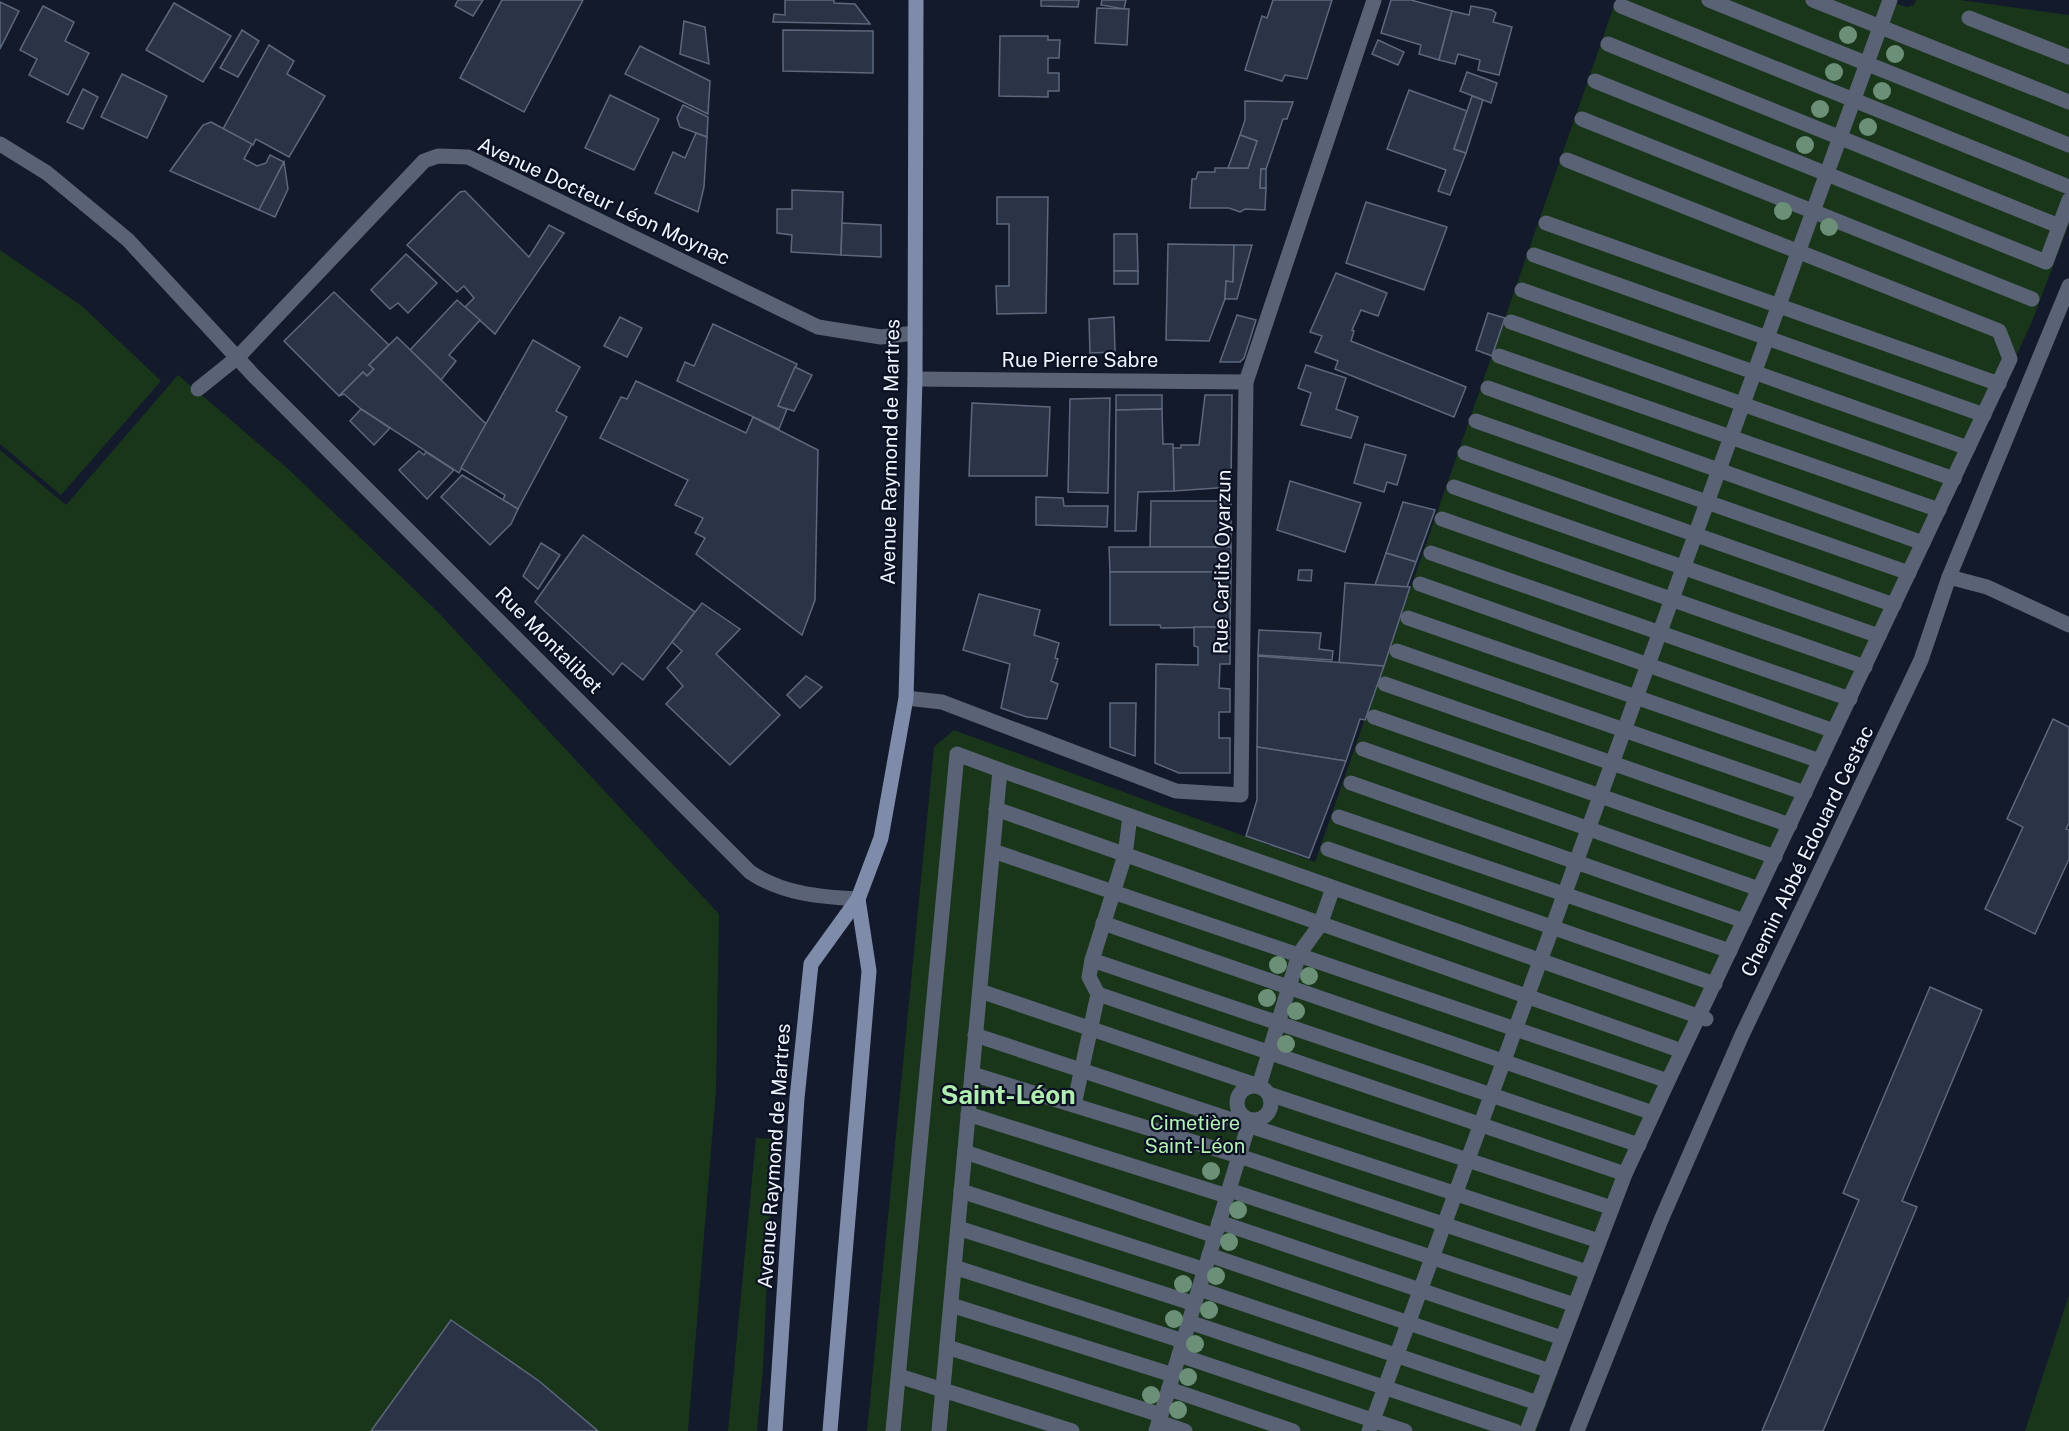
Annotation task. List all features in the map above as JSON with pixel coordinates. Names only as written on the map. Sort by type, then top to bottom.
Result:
[{"type":"main road","name":"Avenue Raymond de Martres","points":[[775,1431],[797,1098],[811,964],[858,899],[881,838],[906,698],[915,379],[916,0]]},
{"type":"main road","name":"Avenue Raymond de Martres","points":[[830,1431],[869,970],[858,899]]},
{"type":"street","name":"Rue Carlito Oyarzun","points":[[906,698],[942,702],[1176,791],[1240,795],[1246,382],[1374,0]]},
{"type":"street","points":[[1708,0],[2069,145]]},
{"type":"street","points":[[1813,0],[2069,102]]},
{"type":"street","points":[[1371,1426],[1890,0]]},
{"type":"street","points":[[1621,6],[2069,187]]},
{"type":"street","points":[[1969,18],[2069,57]]},
{"type":"street","points":[[1608,44],[2060,226]]},
{"type":"street","points":[[1595,81],[2046,262],[2069,200]]},
{"type":"street","points":[[1582,119],[2032,299]]},
{"type":"street","points":[[0,144],[47,173],[128,240],[238,357]]},
{"type":"street","name":"Avenue Docteur Léon Moynac","points":[[198,389],[238,357],[424,161],[438,156],[468,157],[818,327],[881,337],[915,333]]},
{"type":"street","points":[[1527,1431],[1625,1174],[1682,1051],[1703,1018],[1730,951],[2010,359],[1999,331],[1567,160]]},
{"type":"street","points":[[1546,223],[1999,384]]},
{"type":"street","points":[[1534,255],[1984,416]]},
{"type":"street","name":"Chemin Abbé Edouard Cestac","points":[[1577,1431],[1661,1220],[1742,1035],[1921,660],[1949,578],[2069,286]]},
{"type":"street","points":[[1522,290],[1968,448]]},
{"type":"street","points":[[1511,322],[1954,479]]},
{"type":"street","points":[[1500,356],[1939,510]]},
{"type":"street","name":"Rue Montalibet","points":[[238,357],[750,872],[768,884],[779,887],[821,897],[858,899]]},
{"type":"street","name":"Rue Pierre Sabre","points":[[915,379],[1246,382]]},
{"type":"street","points":[[1488,388],[1923,543]]},
{"type":"street","points":[[1476,421],[1909,573]]},
{"type":"street","points":[[1466,453],[1894,605]]},
{"type":"street","points":[[1454,487],[1879,636]]},
{"type":"street","points":[[1442,519],[1865,667]]},
{"type":"street","points":[[1431,553],[1850,699]]},
{"type":"street","points":[[1949,578],[1986,587],[2069,625]]},
{"type":"street","points":[[1420,584],[1834,731]]},
{"type":"street","points":[[1408,618],[1820,761]]},
{"type":"street","points":[[1397,651],[1805,793]]},
{"type":"street","points":[[1385,684],[1790,825]]},
{"type":"street","points":[[1374,717],[1775,857]]},
{"type":"street","points":[[1363,749],[1759,889]]},
{"type":"street","points":[[894,1431],[957,754],[1703,1018]]},
{"type":"street","points":[[939,1431],[1000,770]]},
{"type":"street","points":[[1351,783],[1744,921]]},
{"type":"street","points":[[996,809],[1682,1051]]},
{"type":"street","points":[[1074,1105],[1098,994],[1089,977],[1092,960],[1125,855],[1130,816]]},
{"type":"street","points":[[1339,817],[1730,951]]},
{"type":"street","points":[[1328,849],[1715,984]]},
{"type":"street","points":[[993,851],[1668,1081]]},
{"type":"street","points":[[1249,1122],[1267,1116],[1272,1107],[1264,1090],[1269,1053],[1299,954],[1320,925],[1334,888]]},
{"type":"street","points":[[1103,923],[1653,1113]]},
{"type":"street","points":[[1092,960],[1639,1145]]},
{"type":"street","points":[[980,991],[1612,1208]]},
{"type":"street","points":[[1098,994],[1625,1174]]},
{"type":"street","points":[[975,1035],[1249,1122],[1599,1241]]},
{"type":"street","points":[[972,1074],[1239,1156],[1587,1272]]},
{"type":"street","points":[[1249,1122],[1242,1116],[1237,1099],[1242,1090],[1264,1090]]},
{"type":"street","points":[[968,1114],[1433,1257],[1575,1305]]},
{"type":"street","points":[[1159,1423],[1249,1122]]},
{"type":"street","points":[[965,1152],[1420,1291],[1562,1338]]},
{"type":"street","points":[[961,1191],[1408,1323],[1550,1371]]},
{"type":"street","points":[[958,1228],[1396,1355],[1538,1402]]},
{"type":"street","points":[[954,1267],[1181,1348],[1371,1426],[1405,1431]]},
{"type":"street","points":[[951,1305],[1171,1382],[1293,1431]]},
{"type":"street","points":[[1189,1322],[1515,1431]]},
{"type":"street","points":[[946,1347],[1185,1431]]},
{"type":"street","points":[[899,1376],[1072,1431]]},
{"type":"green space","name":"Cimetière Saint-Léon","points":[[1616,0],[1885,0],[1907,7],[1914,5],[1916,0],[1960,0],[2069,15],[2069,224],[2031,324],[1633,1172],[1536,1431],[867,1431],[934,747],[954,730],[1315,862]]},
{"type":"green space","points":[[0,250],[83,307],[161,381],[61,495],[0,444]]},
{"type":"green space","points":[[178,375],[287,468],[437,611],[719,914],[716,1090],[688,1431],[0,1431],[0,450],[66,505]]},
{"type":"green space","points":[[756,1138],[773,1139],[763,1368],[757,1431],[728,1431]]},
{"type":"green space","points":[[2069,1295],[2069,1431],[2025,1431]]},
{"type":"building","points":[[458,0],[483,0],[473,16],[455,6]]},
{"type":"building","points":[[502,0],[583,0],[524,112],[460,78]]},
{"type":"building","points":[[785,0],[834,0],[834,3],[855,4],[870,24],[773,22],[774,14],[785,15]]},
{"type":"building","points":[[1041,0],[1079,0],[1078,7],[1041,6]]},
{"type":"building","points":[[1102,0],[1126,0],[1124,9],[1101,5]]},
{"type":"building","points":[[1273,0],[1332,0],[1307,79],[1285,75],[1282,81],[1245,70],[1262,16],[1267,18]]},
{"type":"building","points":[[1391,0],[1411,0],[1452,11],[1439,60],[1419,54],[1421,45],[1381,33]]},
{"type":"building","points":[[0,2],[19,11],[0,49]]},
{"type":"building","points":[[174,3],[231,36],[203,82],[146,50]]},
{"type":"building","points":[[43,6],[74,22],[65,41],[89,53],[68,95],[29,75],[37,59],[20,50]]},
{"type":"building","points":[[1471,6],[1492,10],[1496,13],[1493,22],[1512,27],[1499,75],[1478,70],[1480,60],[1458,54],[1455,64],[1439,60],[1452,11],[1469,15]]},
{"type":"building","points":[[1097,8],[1129,9],[1127,45],[1095,43]]},
{"type":"building","points":[[684,21],[705,27],[709,64],[680,54]]},
{"type":"building","points":[[242,30],[259,41],[238,77],[220,68]]},
{"type":"building","points":[[783,30],[873,31],[873,73],[783,71]]},
{"type":"building","points":[[1000,36],[1048,36],[1048,40],[1060,40],[1059,58],[1048,58],[1048,73],[1059,73],[1059,91],[1048,91],[1048,97],[999,96]]},
{"type":"building","points":[[1378,40],[1404,52],[1398,65],[1372,54]]},
{"type":"building","points":[[269,45],[294,61],[287,74],[325,96],[289,157],[256,139],[253,145],[223,129]]},
{"type":"building","points":[[640,46],[710,81],[708,114],[625,74]]},
{"type":"building","points":[[1467,72],[1497,83],[1491,103],[1460,91]]},
{"type":"building","points":[[122,74],[167,96],[147,138],[101,117]]},
{"type":"building","points":[[83,89],[98,97],[83,129],[67,122]]},
{"type":"building","points":[[1409,90],[1467,111],[1454,149],[1466,153],[1450,195],[1438,191],[1446,170],[1387,149]]},
{"type":"building","points":[[610,95],[659,119],[634,170],[585,148]]},
{"type":"building","points":[[1472,96],[1483,100],[1466,153],[1454,149]]},
{"type":"building","points":[[1245,101],[1293,102],[1287,119],[1283,119],[1266,169],[1261,169],[1260,188],[1266,188],[1265,210],[1245,209],[1240,212],[1229,208],[1190,208],[1192,179],[1196,179],[1198,172],[1215,172],[1215,168],[1248,168],[1257,141],[1240,135],[1245,120]]},
{"type":"building","points":[[683,105],[708,117],[707,137],[680,127],[677,118]]},
{"type":"building","points":[[211,122],[252,144],[244,159],[257,166],[266,163],[270,155],[284,162],[259,210],[170,171],[203,125]]},
{"type":"building","points":[[696,133],[707,137],[704,187],[698,212],[655,193],[673,152],[685,158]]},
{"type":"building","points":[[1240,135],[1257,141],[1248,168],[1228,168]]},
{"type":"building","points":[[284,162],[288,189],[275,217],[259,210]]},
{"type":"building","points":[[1261,169],[1266,169],[1266,188],[1260,188]]},
{"type":"building","points":[[792,190],[843,192],[841,255],[791,252],[792,235],[777,233],[777,209],[792,209]]},
{"type":"building","points":[[465,191],[529,257],[549,225],[564,233],[495,334],[465,307],[474,298],[464,286],[457,292],[407,245],[460,192]]},
{"type":"building","points":[[997,197],[1048,197],[1046,313],[997,314],[996,286],[1009,286],[1009,224],[997,224]]},
{"type":"building","points":[[1366,202],[1447,227],[1424,290],[1346,263]]},
{"type":"building","points":[[842,223],[881,225],[881,257],[841,255]]},
{"type":"building","points":[[1114,234],[1137,234],[1138,271],[1114,271]]},
{"type":"building","points":[[1168,244],[1234,245],[1233,282],[1226,281],[1225,299],[1209,341],[1166,340]]},
{"type":"building","points":[[1234,245],[1252,245],[1237,299],[1225,299],[1226,281],[1233,282]]},
{"type":"building","points":[[406,254],[437,283],[408,313],[398,303],[390,309],[371,290]]},
{"type":"building","points":[[1114,271],[1138,271],[1138,284],[1114,284]]},
{"type":"building","points":[[1336,273],[1387,293],[1378,316],[1361,310],[1352,330],[1354,331],[1351,341],[1466,387],[1454,417],[1335,369],[1338,361],[1315,352],[1322,336],[1310,332]]},
{"type":"building","points":[[334,292],[389,345],[369,365],[374,369],[367,376],[363,372],[339,396],[284,341]]},
{"type":"building","points":[[457,300],[480,320],[449,355],[456,361],[441,380],[410,350]]},
{"type":"building","points":[[1488,313],[1505,318],[1492,356],[1476,350]]},
{"type":"building","points":[[1237,315],[1256,320],[1244,358],[1240,362],[1220,362]]},
{"type":"building","points":[[620,317],[642,328],[627,357],[604,346]]},
{"type":"building","points":[[1114,317],[1115,352],[1090,353],[1089,319]]},
{"type":"building","points":[[713,324],[797,364],[778,406],[787,409],[779,429],[677,381],[685,362],[694,366]]},
{"type":"building","points":[[397,337],[486,424],[459,473],[361,409],[344,394],[339,396],[363,372],[367,376],[374,369],[369,365]]},
{"type":"building","points":[[533,340],[580,367],[556,411],[567,417],[518,509],[503,500],[505,495],[461,468]]},
{"type":"building","points":[[1306,365],[1346,378],[1336,409],[1358,417],[1351,438],[1301,425],[1311,393],[1298,388]]},
{"type":"building","points":[[795,367],[812,375],[794,411],[778,406]]},
{"type":"building","points":[[636,381],[746,433],[753,417],[818,450],[815,600],[802,635],[696,554],[705,538],[695,533],[703,518],[675,505],[688,480],[600,438],[621,397],[627,399]]},
{"type":"building","points":[[1116,395],[1162,395],[1162,409],[1116,410]]},
{"type":"building","points":[[1205,395],[1232,395],[1231,487],[1174,491],[1173,448],[1181,448],[1181,445],[1199,445]]},
{"type":"building","points":[[1110,398],[1108,493],[1068,492],[1070,399]]},
{"type":"building","points":[[972,403],[1050,407],[1047,476],[969,476]]},
{"type":"building","points":[[361,409],[390,428],[374,445],[350,421]]},
{"type":"building","points":[[1162,409],[1163,444],[1173,444],[1174,491],[1138,492],[1136,531],[1115,531],[1116,410]]},
{"type":"building","points":[[1365,444],[1406,455],[1397,485],[1387,482],[1384,492],[1354,483]]},
{"type":"building","points":[[419,451],[424,455],[426,452],[454,470],[427,499],[399,470]]},
{"type":"building","points":[[462,475],[518,509],[511,524],[490,545],[441,497]]},
{"type":"building","points":[[1290,481],[1361,503],[1345,552],[1277,530]]},
{"type":"building","points":[[1036,497],[1063,498],[1064,506],[1108,506],[1107,527],[1036,525]]},
{"type":"building","points":[[1151,501],[1231,501],[1231,547],[1150,547]]},
{"type":"building","points":[[1403,502],[1435,510],[1416,562],[1386,553]]},
{"type":"building","points":[[583,535],[695,612],[643,680],[622,663],[613,675],[535,602]]},
{"type":"building","points":[[541,543],[560,555],[538,589],[523,576]]},
{"type":"building","points":[[1109,547],[1231,547],[1231,572],[1110,572]]},
{"type":"building","points":[[1386,553],[1416,562],[1407,587],[1375,585]]},
{"type":"building","points":[[1299,570],[1312,570],[1311,581],[1298,580]]},
{"type":"building","points":[[1110,572],[1231,572],[1230,627],[1161,628],[1160,625],[1110,625]]},
{"type":"building","points":[[1345,583],[1410,587],[1384,666],[1339,664]]},
{"type":"building","points":[[979,594],[1040,610],[1034,635],[1059,643],[1055,658],[1058,659],[1051,681],[1058,684],[1047,719],[1027,717],[1001,708],[1010,664],[963,650]]},
{"type":"building","points":[[702,603],[740,629],[716,654],[780,715],[730,765],[666,704],[683,686],[667,668],[682,651],[672,642]]},
{"type":"building","points":[[1194,627],[1230,627],[1230,664],[1220,664],[1219,688],[1230,689],[1230,712],[1219,712],[1219,738],[1230,738],[1230,773],[1179,773],[1155,763],[1156,664],[1198,665],[1198,647],[1194,646]]},
{"type":"building","points":[[1259,630],[1321,633],[1319,649],[1333,651],[1332,660],[1258,655]]},
{"type":"building","points":[[1258,656],[1384,666],[1365,720],[1360,719],[1346,761],[1257,747]]},
{"type":"building","points":[[806,676],[822,687],[800,708],[787,695]]},
{"type":"building","points":[[1110,703],[1136,703],[1135,756],[1110,747]]},
{"type":"building","points":[[2053,719],[2069,727],[2069,823],[2066,829],[2069,830],[2069,859],[2035,934],[1985,909],[2023,827],[2007,819]]},
{"type":"building","points":[[1257,747],[1346,761],[1309,858],[1246,836],[1257,800]]},
{"type":"building","points":[[1930,987],[1982,1010],[1902,1201],[1917,1207],[1823,1431],[1762,1431],[1859,1200],[1843,1193]]},
{"type":"building","points":[[451,1320],[539,1381],[598,1431],[371,1431]]},
{"type":"district","name":"Saint-Léon","points":[[1008,1094]]}]
